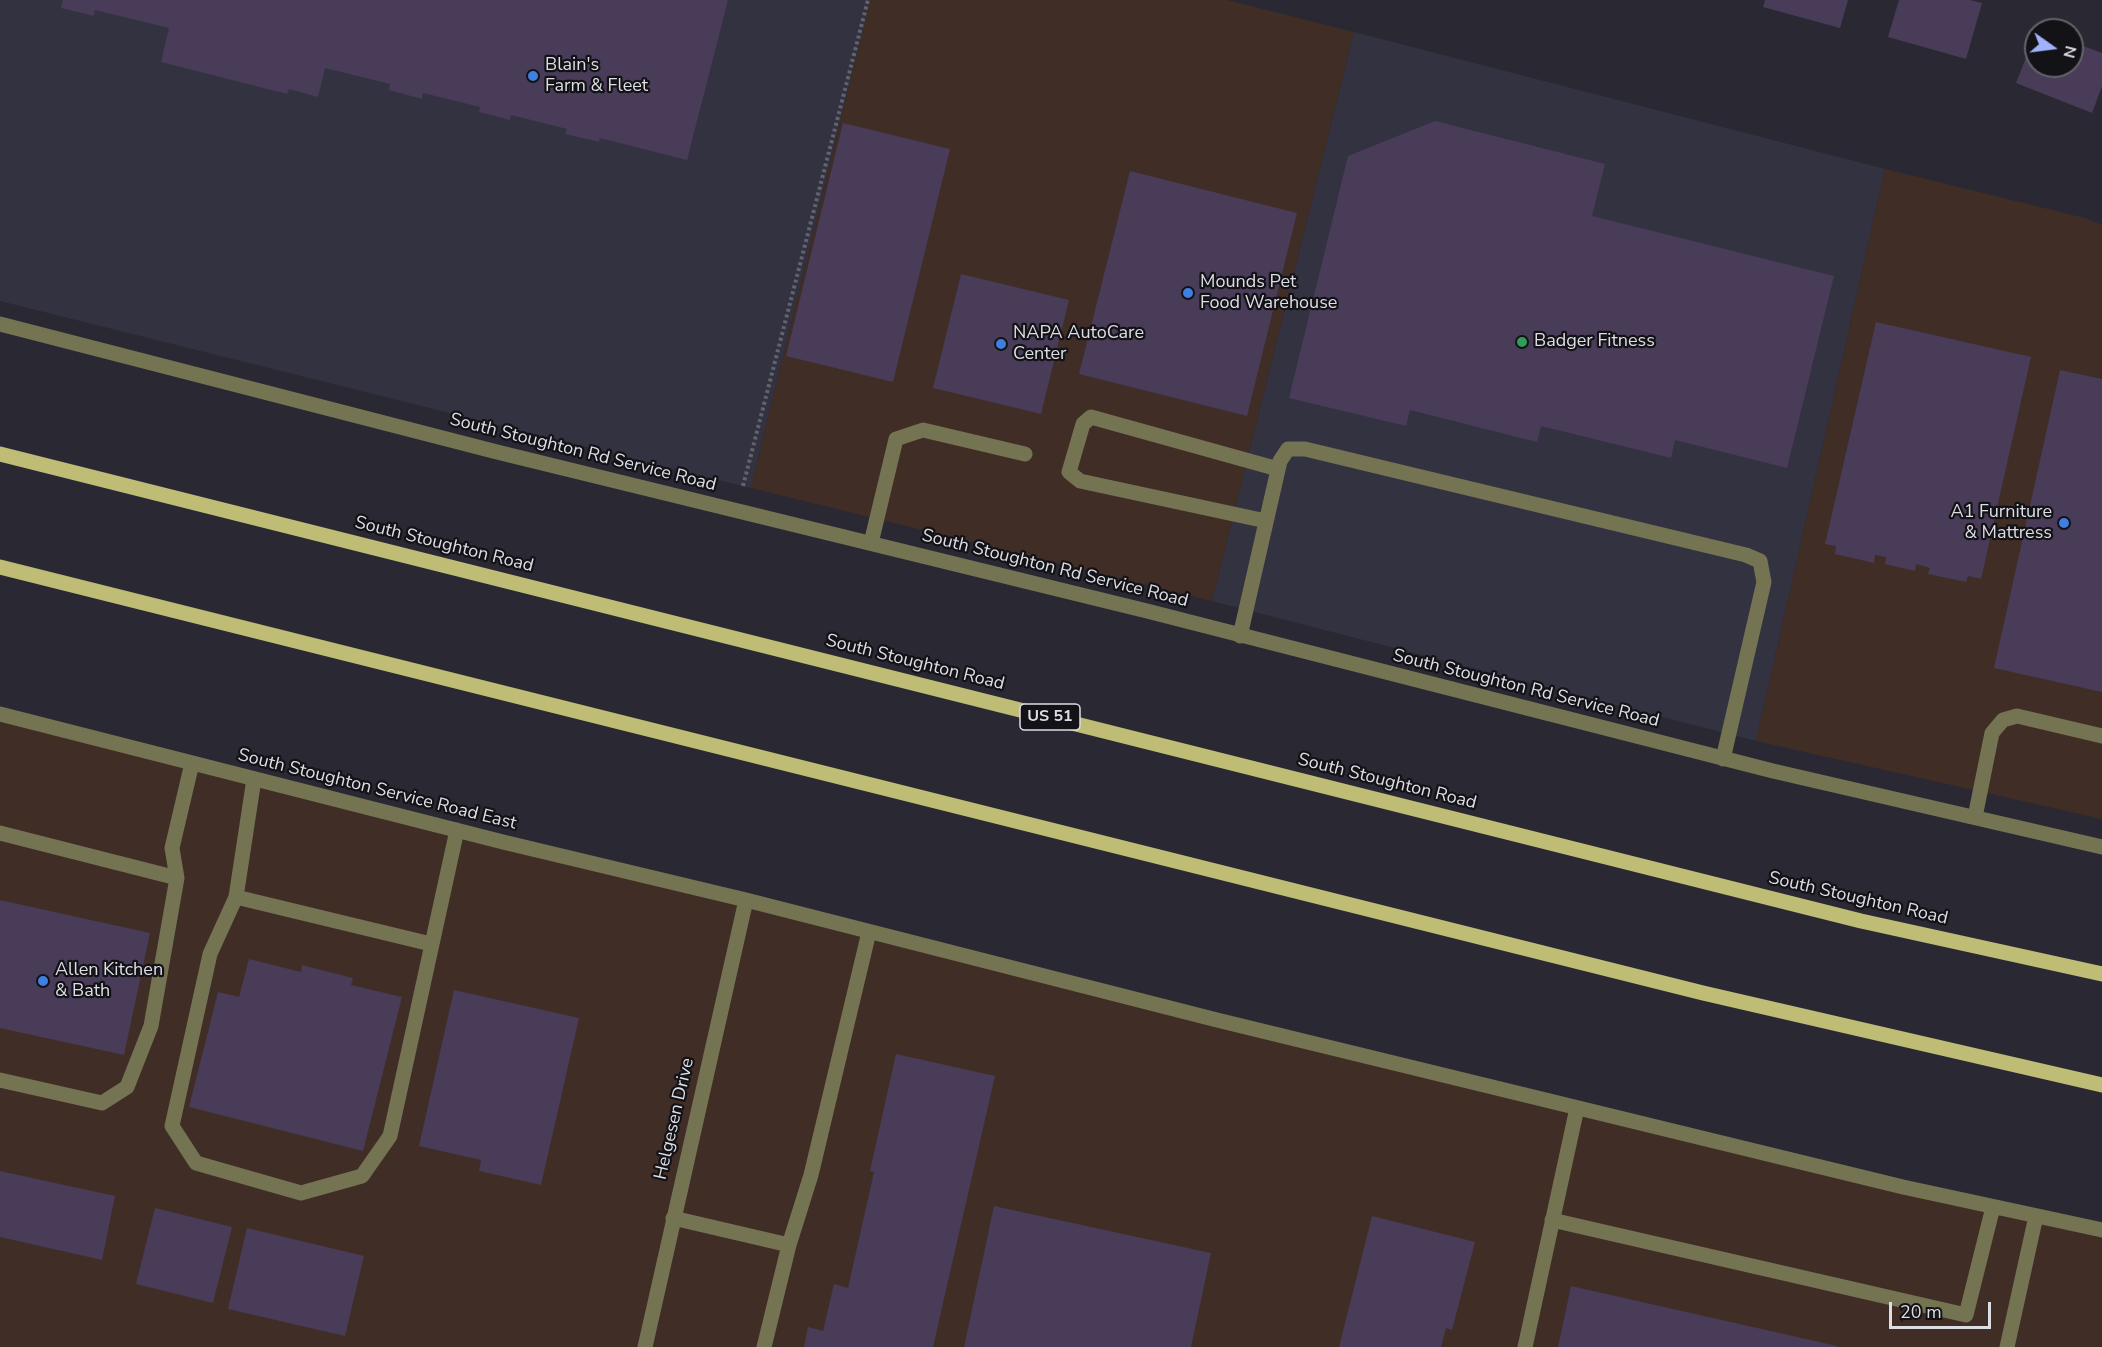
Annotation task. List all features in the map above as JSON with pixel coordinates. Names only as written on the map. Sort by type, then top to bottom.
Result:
[{"type":"main road","name":"South Stoughton Road","points":[[0,454],[1861,921],[2102,974]]},
{"type":"main road","points":[[0,567],[1703,993],[2102,1086]]},
{"type":"street","name":"South Stoughton Rd Service Road","points":[[0,324],[497,452],[1147,611],[1723,759],[2102,847]]},
{"type":"street","points":[[1266,521],[1080,482],[1069,472],[1083,424],[1091,417],[1278,469]]},
{"type":"street","points":[[871,543],[896,439],[923,430],[1025,454]]},
{"type":"street","points":[[1240,636],[1278,469],[1288,449],[1305,449],[1734,552],[1760,561],[1764,582],[1723,759]]},
{"type":"street","name":"South Stoughton Service Road East","points":[[0,714],[457,830],[746,900]]},
{"type":"street","points":[[1975,817],[1992,734],[2003,720],[2017,716],[2102,736]]},
{"type":"street","points":[[0,1080],[102,1103],[127,1088],[151,1026],[177,878],[172,848],[192,763]]},
{"type":"street","points":[[254,779],[236,897],[210,954],[172,1126],[196,1163],[302,1192],[362,1176],[390,1136],[457,830]]},
{"type":"street","points":[[0,833],[177,878]]},
{"type":"street","points":[[236,897],[431,944]]},
{"type":"street","points":[[746,900],[1217,1020],[1577,1108],[1903,1187],[2102,1230]]},
{"type":"street","name":"Helgesen Drive","points":[[645,1347],[746,900]]},
{"type":"street","points":[[764,1347],[789,1245],[811,1175],[869,932]]},
{"type":"street","points":[[1524,1347],[1577,1108]]},
{"type":"street","points":[[1552,1220],[1966,1315],[1993,1207]]},
{"type":"street","points":[[2007,1347],[2036,1216]]},
{"type":"street","points":[[673,1218],[789,1245]]},
{"type":"path","points":[[737,510],[868,0]]},
{"type":"shaded area","points":[[0,0],[870,0],[751,488],[0,301]]},
{"type":"shaded area","points":[[870,0],[1227,0],[1354,32],[1212,601],[751,488]]},
{"type":"shaded area","points":[[1354,32],[1885,169],[1756,741],[1212,601]]},
{"type":"shaded area","points":[[1885,169],[2085,218],[2102,225],[2102,819],[1756,741]]},
{"type":"shaded area","points":[[0,714],[2102,1230],[2102,1347],[0,1347]]},
{"type":"building","name":"Blain's Farm & Fleet","points":[[63,0],[728,0],[687,160],[600,138],[599,142],[565,134],[567,129],[511,115],[510,120],[479,112],[480,107],[423,93],[422,99],[389,90],[390,84],[325,68],[318,97],[289,89],[287,94],[161,62],[169,28],[95,10],[94,16],[61,8]]},
{"type":"building","points":[[1765,0],[1848,0],[1840,28],[1763,7]]},
{"type":"building","points":[[1899,0],[1970,0],[1982,3],[1966,59],[1888,37]]},
{"type":"building","points":[[2084,46],[2102,53],[2102,86],[2092,113],[2016,83],[2024,63],[2024,78],[2084,78]]},
{"type":"building","points":[[1435,121],[1605,164],[1592,216],[1834,276],[1787,468],[1675,440],[1671,458],[1541,426],[1537,442],[1410,410],[1406,426],[1289,398],[1348,156]]},
{"type":"building","points":[[843,123],[950,149],[893,382],[786,356]]},
{"type":"building","name":"Mounds Pet Food Warehouse","points":[[1130,171],[1297,213],[1247,416],[1079,374]]},
{"type":"building","name":"NAPA AutoCare Center","points":[[961,274],[1069,300],[1041,414],[933,388]]},
{"type":"building","points":[[1876,322],[2031,357],[1981,579],[1968,576],[1966,582],[1928,574],[1930,568],[1916,564],[1915,571],[1885,564],[1886,557],[1875,555],[1874,563],[1835,554],[1836,546],[1825,544]]},
{"type":"building","name":"A1 Furniture & Mattress","points":[[2060,370],[2102,379],[2102,692],[1994,668]]},
{"type":"building","points":[[0,900],[150,933],[124,1055],[0,1028]]},
{"type":"building","points":[[249,959],[301,972],[302,965],[353,978],[351,985],[402,997],[363,1151],[189,1107],[218,992],[239,997]]},
{"type":"building","points":[[454,990],[579,1018],[541,1185],[479,1171],[481,1160],[419,1146]]},
{"type":"building","points":[[896,1054],[995,1076],[933,1347],[804,1347],[808,1327],[823,1331],[834,1284],[848,1288],[874,1172],[870,1171]]},
{"type":"building","points":[[0,1171],[115,1196],[102,1260],[0,1237]]},
{"type":"building","points":[[994,1206],[1211,1253],[1191,1347],[964,1347]]},
{"type":"building","points":[[155,1208],[232,1227],[213,1303],[136,1284]]},
{"type":"building","points":[[1372,1216],[1475,1242],[1452,1330],[1446,1328],[1441,1347],[1339,1347]]},
{"type":"building","points":[[247,1228],[364,1256],[345,1336],[228,1309]]},
{"type":"building","points":[[1571,1286],[1837,1346],[1837,1347],[1558,1347]]},
{"type":"place","name":"Blain's Farm & Fleet","points":[[533,76]]},
{"type":"place","name":"Mounds Pet Food Warehouse","points":[[1188,293]]},
{"type":"place","name":"Badger Fitness","points":[[1522,342]]},
{"type":"place","name":"NAPA AutoCare Center","points":[[1001,344]]},
{"type":"place","name":"A1 Furniture & Mattress","points":[[2064,523]]},
{"type":"place","name":"Allen Kitchen & Bath","points":[[43,981]]}]
